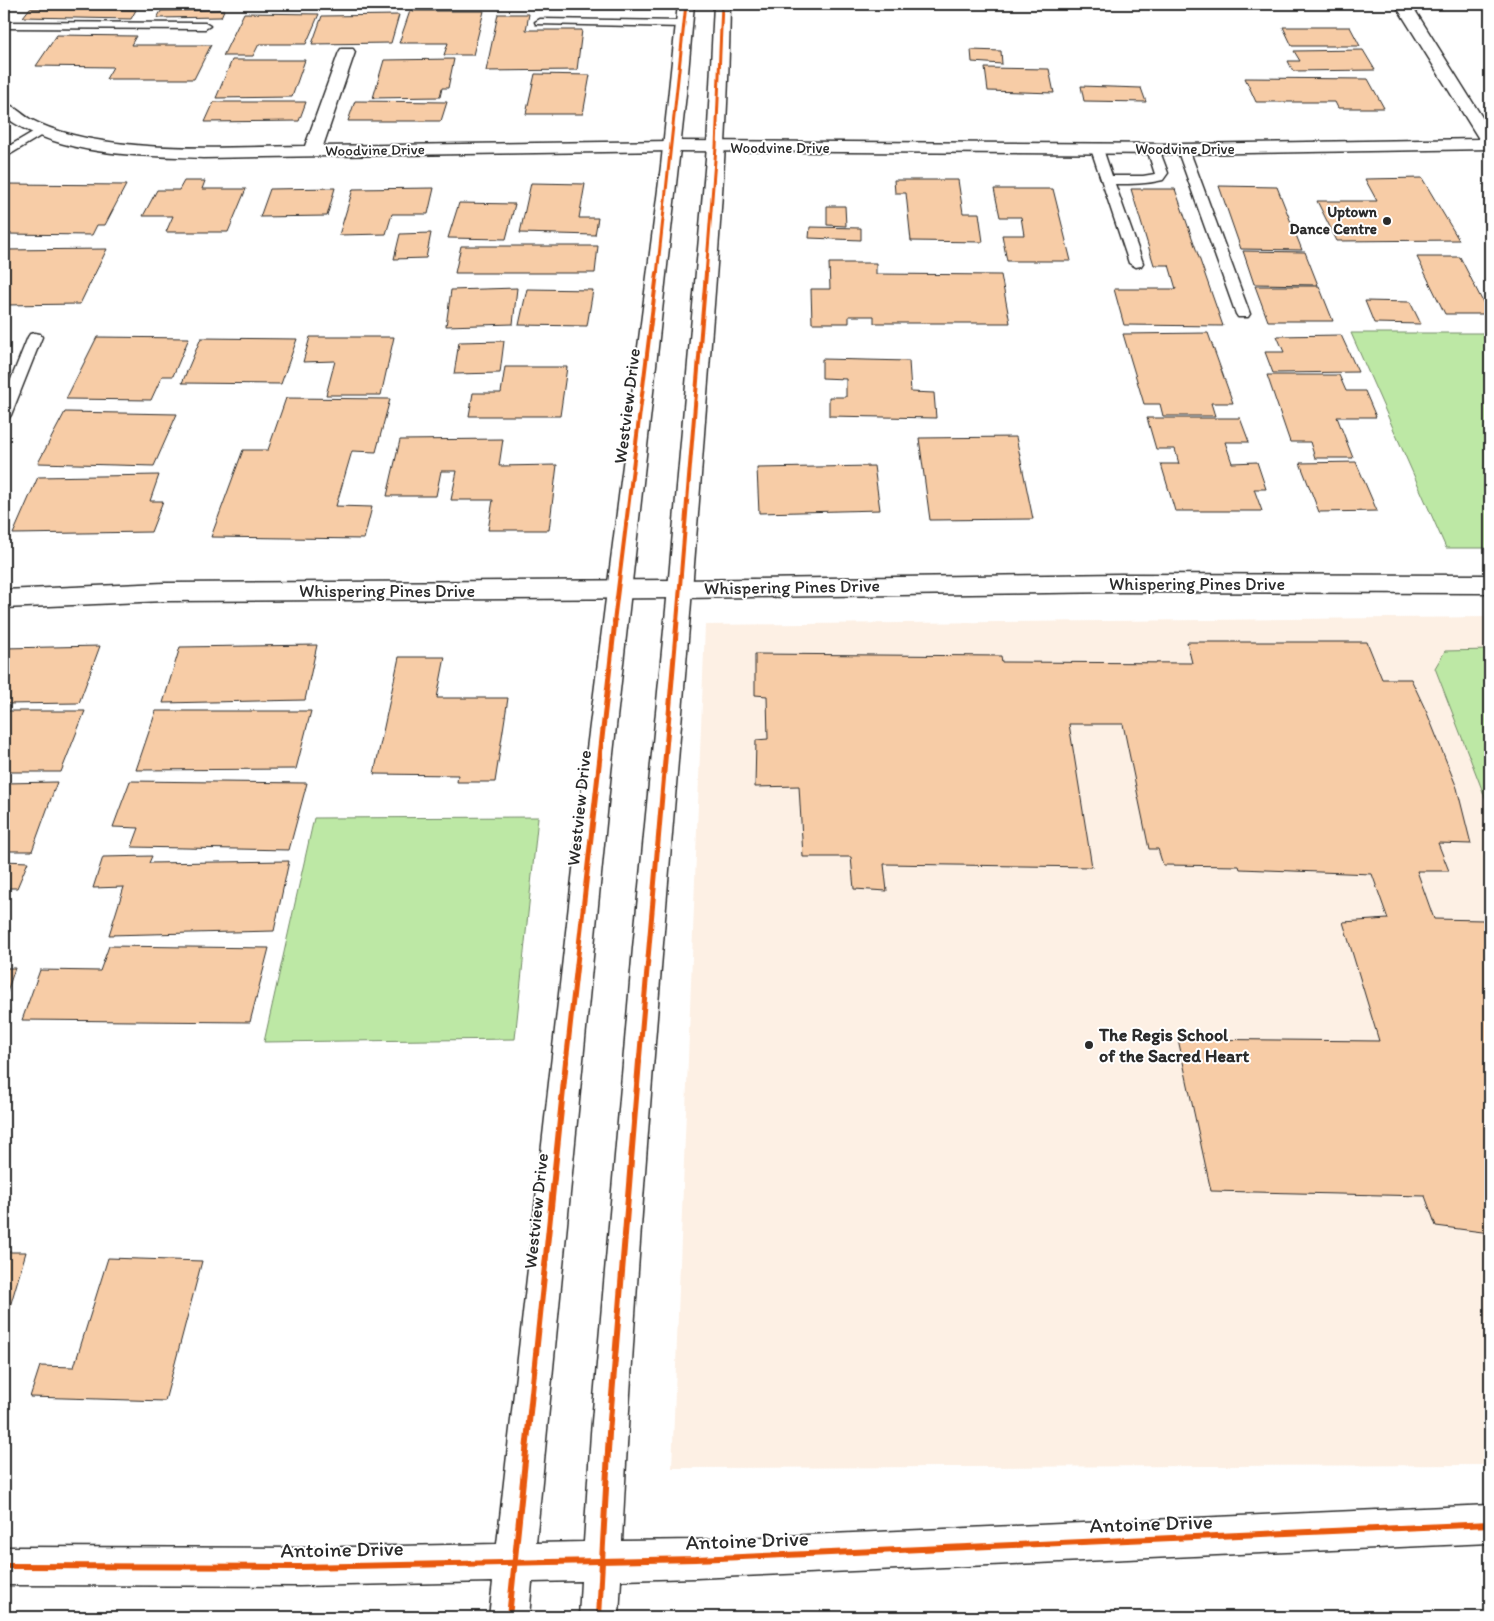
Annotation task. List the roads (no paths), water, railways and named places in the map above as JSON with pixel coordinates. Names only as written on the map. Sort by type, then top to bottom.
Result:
[{"type":"main road","points":[[599,1617],[609,1423],[716,147],[722,4]]},
{"type":"main road","points":[[1403,4],[1490,144]]},
{"type":"main road","name":"Westview Drive","points":[[509,1617],[578,944],[618,589],[657,282],[685,14]]},
{"type":"main road","points":[[312,151],[347,52]]},
{"type":"main road","name":"Woodvine Drive","points":[[4,108],[43,130],[63,138],[140,150],[203,153],[672,146],[1183,149],[1490,144]]},
{"type":"main road","name":"Whispering Pines Drive","points":[[4,599],[164,592],[1121,584],[1490,584]]},
{"type":"main road","name":"Antoine Drive","points":[[4,1566],[299,1567],[706,1559],[1490,1524]]},
{"type":"lane","points":[[540,22],[685,14]]},
{"type":"lane","points":[[4,25],[204,26]]},
{"type":"lane","points":[[4,154],[43,130]]},
{"type":"lane","points":[[1097,149],[1136,263]]},
{"type":"lane","points":[[1107,180],[1143,180],[1159,177],[1162,173],[1153,149]]},
{"type":"lane","points":[[1183,149],[1243,314]]},
{"type":"lane","points":[[4,415],[36,337]]},
{"type":"place","name":"Uptown Dance Centre","points":[[1387,221]]},
{"type":"place","name":"The Regis School of the Sacred Heart","points":[[1089,1045]]}]
